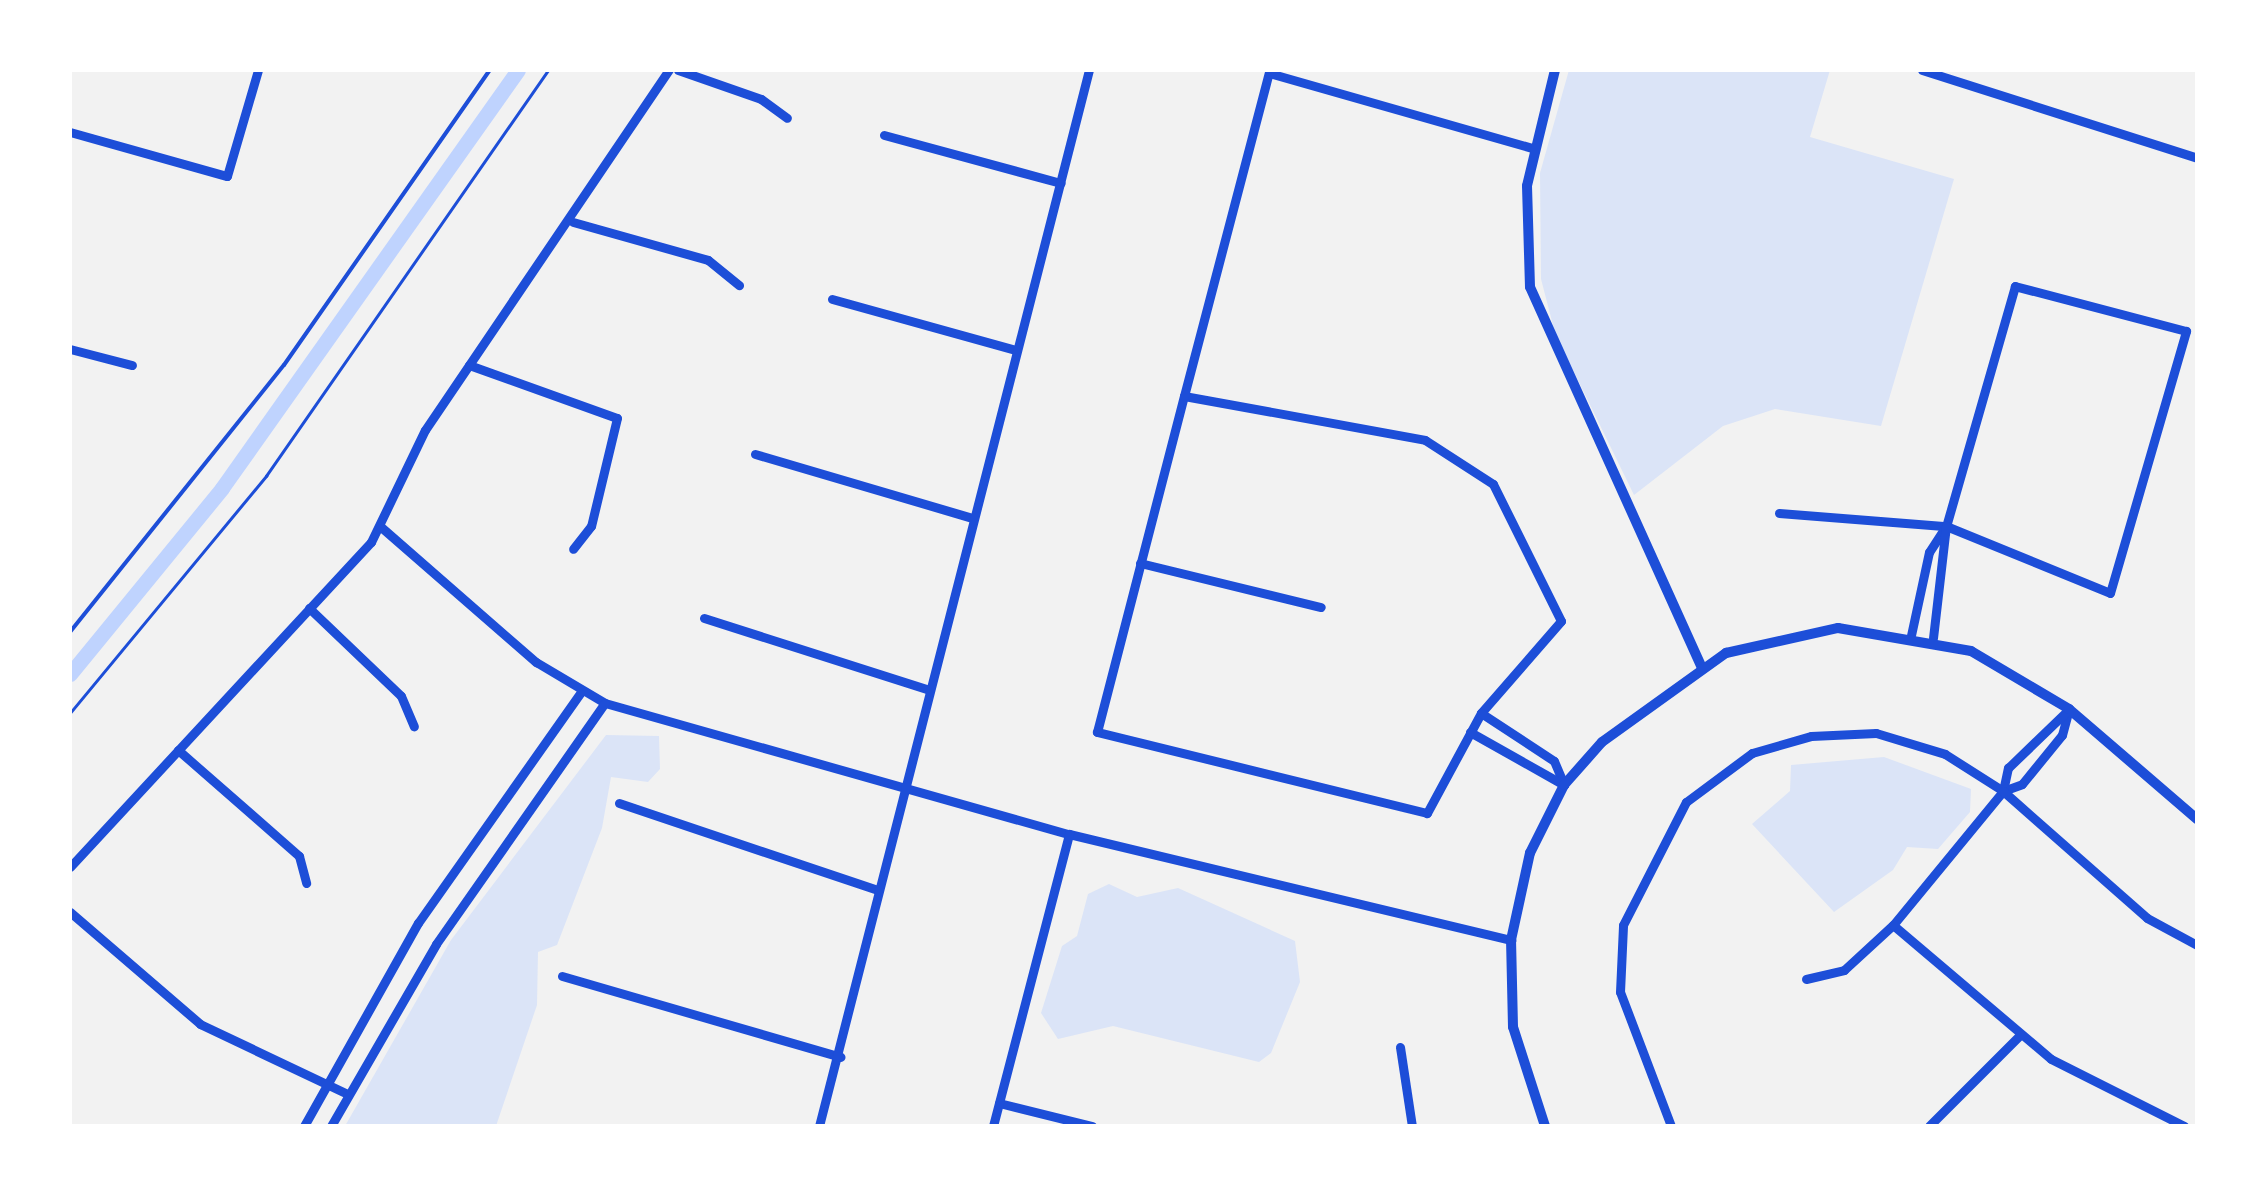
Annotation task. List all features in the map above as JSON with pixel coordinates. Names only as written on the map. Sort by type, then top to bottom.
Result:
[{"type":"street","points":[[70,132],[228,176],[258,70]]},
{"type":"street","points":[[70,867],[381,527],[424,430],[572,222],[669,70]]},
{"type":"street","points":[[678,70],[787,118]]},
{"type":"street","points":[[820,1126],[1089,70]]},
{"type":"street","points":[[1554,70],[1533,148],[1526,248],[1538,320],[1701,666]]},
{"type":"street","points":[[1184,396],[1313,413],[1466,460],[1493,484],[1561,621],[1481,713],[1428,813],[1096,732],[1184,396],[1269,73],[1533,148]]},
{"type":"street","points":[[1921,73],[2197,158]]},
{"type":"street","points":[[884,136],[1061,183]]},
{"type":"street","points":[[572,222],[708,260],[740,285]]},
{"type":"street","points":[[1780,512],[1946,526],[2110,593],[2186,331],[2014,286],[1946,526],[1928,552],[1911,635]]},
{"type":"street","points":[[832,299],[1016,350]]},
{"type":"street","points":[[70,349],[132,365]]},
{"type":"street","points":[[469,365],[617,418],[591,526],[573,548]]},
{"type":"street","points":[[755,454],[972,518]]},
{"type":"street","points":[[1933,638],[1950,552],[1946,526]]},
{"type":"street","points":[[381,527],[580,693],[605,704],[1069,834],[1511,940]]},
{"type":"street","points":[[1140,564],[1322,607]]},
{"type":"street","points":[[309,608],[401,696],[414,726]]},
{"type":"street","points":[[704,618],[929,690]]},
{"type":"street","points":[[1545,1126],[1513,1027],[1511,940],[1530,853],[1564,784],[1641,705],[1701,666],[1792,632],[1933,638],[1999,663],[2069,708],[2197,820]]},
{"type":"street","points":[[304,1126],[320,1083],[418,923],[580,693]]},
{"type":"street","points":[[331,1126],[345,1094],[450,922],[605,704]]},
{"type":"street","points":[[1806,979],[1844,970],[1893,925],[2003,792],[2022,784],[2062,735],[2069,708]]},
{"type":"street","points":[[2003,792],[2008,768],[2069,708]]},
{"type":"street","points":[[1481,713],[1554,761],[1564,784]]},
{"type":"street","points":[[1470,732],[1564,784]]},
{"type":"street","points":[[1672,1126],[1620,992],[1624,924],[1652,857],[1686,802],[1752,753],[1812,736],[1876,733],[1945,754],[2003,792],[2116,894],[2197,945]]},
{"type":"street","points":[[178,750],[299,856],[306,883]]},
{"type":"street","points":[[619,803],[878,890]]},
{"type":"street","points":[[993,1126],[1069,834]]},
{"type":"street","points":[[70,912],[200,1024],[345,1094]]},
{"type":"street","points":[[1893,925],[2020,1035],[2074,1073],[2184,1126]]},
{"type":"street","points":[[562,976],[840,1058]]},
{"type":"street","points":[[1929,1126],[2020,1035]]},
{"type":"street","points":[[1400,1047],[1412,1126]]},
{"type":"street","points":[[999,1103],[1092,1126]]},
{"type":"lane","points":[[70,632],[284,365],[490,70]]},
{"type":"path","points":[[70,713],[266,476],[548,70]]},
{"type":"shaded area","points":[[1569,70],[1830,70],[1810,137],[1954,179],[1881,426],[1775,409],[1723,426],[1634,495],[1555,333],[1541,279],[1540,173]]},
{"type":"shaded area","points":[[606,735],[659,736],[660,769],[648,782],[611,777],[602,828],[557,945],[538,952],[537,1005],[496,1126],[345,1126],[451,940]]},
{"type":"shaded area","points":[[1884,757],[1971,789],[1970,812],[1938,849],[1907,847],[1893,870],[1834,912],[1752,824],[1790,791],[1791,765]]},
{"type":"shaded area","points":[[1109,884],[1137,897],[1178,888],[1295,941],[1300,982],[1271,1053],[1259,1062],[1113,1026],[1058,1039],[1041,1013],[1062,946],[1077,936],[1088,894]]},
{"type":"waterway","points":[[70,674],[222,488],[518,70]]}]
